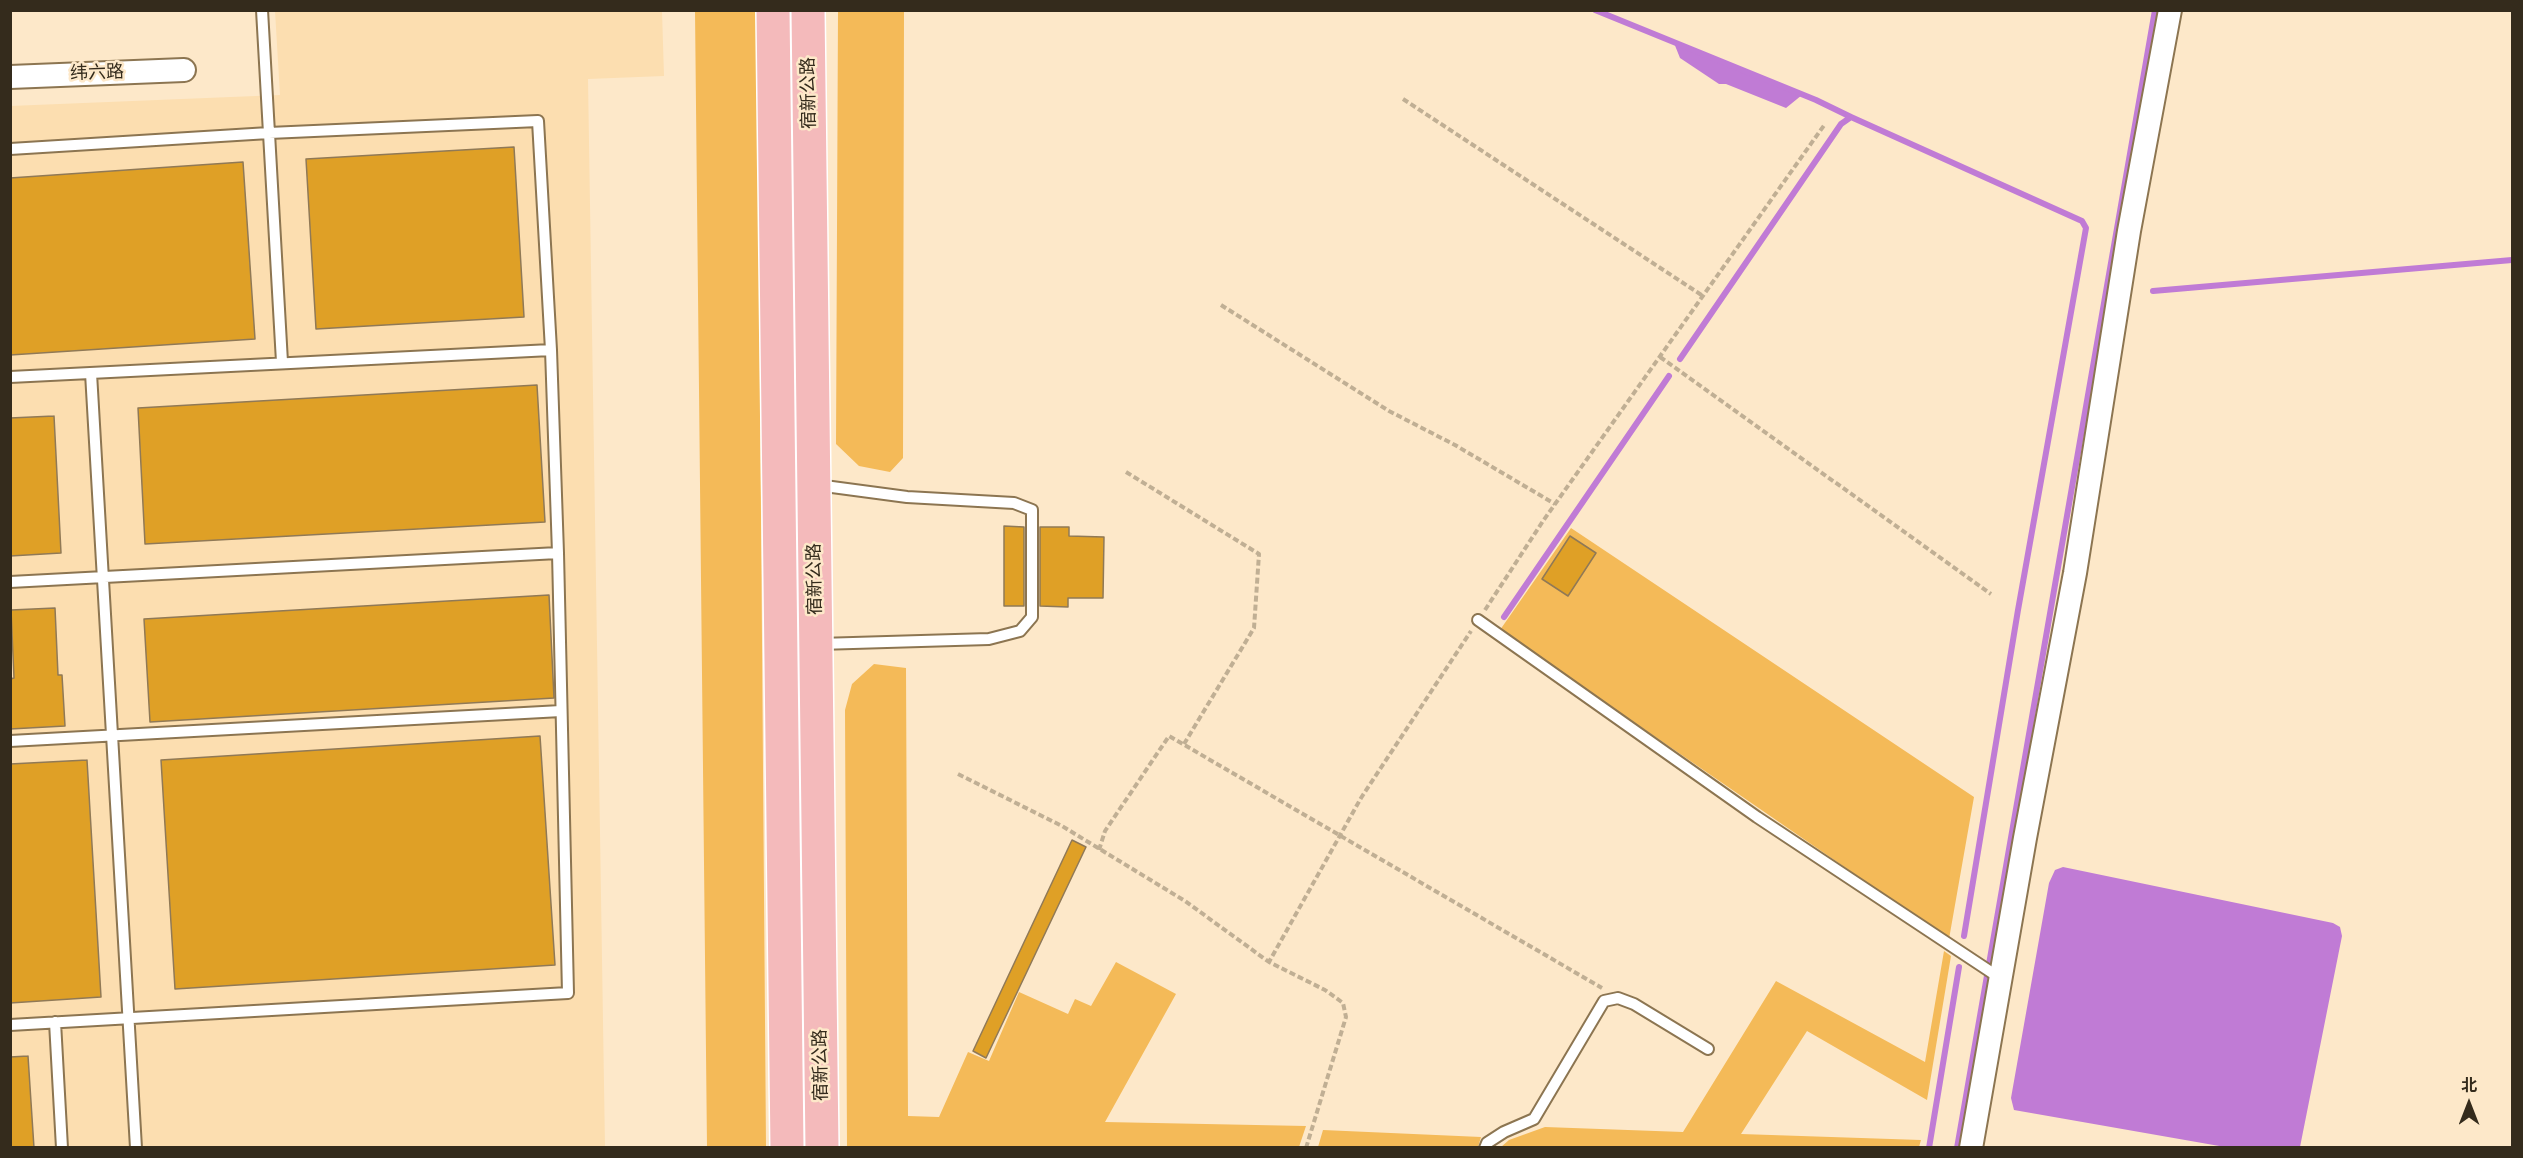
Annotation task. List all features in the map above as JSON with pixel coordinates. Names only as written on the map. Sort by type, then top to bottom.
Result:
[{"type":"highway","name":"宿新公路","points":[[773,10],[787,1148]]},
{"type":"highway","name":"宿新公路","points":[[808,10],[822,1148]]},
{"type":"street","points":[[1971,1148],[2075,573],[2129,231],[2170,10]]},
{"type":"street","name":"纬六路","points":[[10,77],[184,70]]},
{"type":"lane","points":[[262,10],[282,362]]},
{"type":"lane","points":[[10,149],[269,133],[538,121],[558,553],[568,993],[10,1025]]},
{"type":"lane","points":[[10,377],[550,350]]},
{"type":"lane","points":[[91,373],[136,1148]]},
{"type":"lane","points":[[814,485],[907,497],[1014,503],[1032,510],[1032,617],[1020,631],[989,639],[816,645]]},
{"type":"lane","points":[[10,582],[558,553]]},
{"type":"lane","points":[[1478,620],[1757,817],[2001,978]]},
{"type":"lane","points":[[10,741],[561,711]]},
{"type":"lane","points":[[1485,1148],[1486,1143],[1504,1132],[1534,1119],[1604,1001],[1618,998],[1708,1049]]},
{"type":"lane","points":[[55,1022],[63,1148]]},
{"type":"path","points":[[1403,99],[1703,296]]},
{"type":"path","points":[[1221,305],[1389,411],[1455,445],[1555,504]]},
{"type":"path","points":[[1660,357],[1991,594]]},
{"type":"path","points":[[1126,472],[1259,554],[1254,628],[1184,744]]},
{"type":"path","points":[[1100,850],[1105,831],[1169,736],[1618,998]]},
{"type":"path","points":[[958,774],[1062,826],[1185,901],[1269,962]]},
{"type":"shaded area","points":[[275,11],[662,11],[664,76],[588,79],[605,1147],[11,1147],[10,106],[280,95]]},
{"type":"shaded area","points":[[695,11],[757,11],[766,1147],[707,1147]]},
{"type":"shaded area","points":[[838,11],[904,11],[903,458],[890,472],[859,466],[836,444]]},
{"type":"shaded area","points":[[1674,43],[1802,95],[1786,108],[1726,84],[1719,84],[1680,58]]},
{"type":"shaded area","points":[[1571,528],[1974,797],[1949,939],[1500,630]]},
{"type":"shaded area","points":[[874,664],[906,668],[908,1116],[939,1117],[968,1052],[989,1061],[1019,992],[1068,1014],[1075,999],[1091,1006],[1116,962],[1176,994],[1105,1122],[1306,1126],[1299,1147],[847,1147],[845,710],[852,684]]},
{"type":"shaded area","points":[[2063,867],[2333,923],[2340,927],[2342,936],[2300,1147],[2225,1147],[2014,1110],[2011,1098],[2049,883],[2055,870]]},
{"type":"shaded area","points":[[1944,951],[1951,956],[1927,1100],[1807,1031],[1741,1134],[1921,1140],[1919,1147],[1501,1147],[1509,1140],[1545,1127],[1683,1132],[1776,981],[1925,1062]]},
{"type":"shaded area","points":[[1323,1130],[1481,1137],[1478,1147],[1318,1147]]},
{"type":"building","points":[[514,147],[524,317],[316,329],[306,159]]},
{"type":"building","points":[[243,162],[255,339],[10,355],[10,178]]},
{"type":"building","points":[[537,385],[545,522],[145,544],[138,408]]},
{"type":"building","points":[[54,416],[61,553],[10,556],[10,418]]},
{"type":"building","points":[[1004,526],[1024,527],[1024,606],[1004,606]]},
{"type":"building","points":[[1040,527],[1069,527],[1069,536],[1104,537],[1103,598],[1068,598],[1068,607],[1040,606]]},
{"type":"building","points":[[1570,536],[1596,553],[1568,596],[1542,579]]},
{"type":"building","points":[[549,595],[554,698],[150,722],[144,619]]},
{"type":"building","points":[[55,608],[58,675],[62,675],[65,726],[10,729],[10,679],[14,678],[11,610]]},
{"type":"building","points":[[540,736],[555,965],[175,989],[161,760]]},
{"type":"building","points":[[87,760],[101,997],[10,1003],[10,764]]},
{"type":"building","points":[[1072,840],[1086,847],[986,1058],[973,1051]]},
{"type":"building","points":[[28,1056],[34,1148],[10,1148],[10,1057]]},
{"type":"waterway","points":[[1595,10],[1816,100],[1851,117]]},
{"type":"waterway","points":[[1957,1148],[2155,10]]},
{"type":"waterway","points":[[1680,359],[1841,124],[1851,117],[2082,221],[2086,228],[2018,610],[1964,936]]},
{"type":"waterway","points":[[2153,291],[2512,260]]},
{"type":"waterway","points":[[1504,617],[1669,376]]},
{"type":"waterway","points":[[1929,1148],[1959,967]]}]
